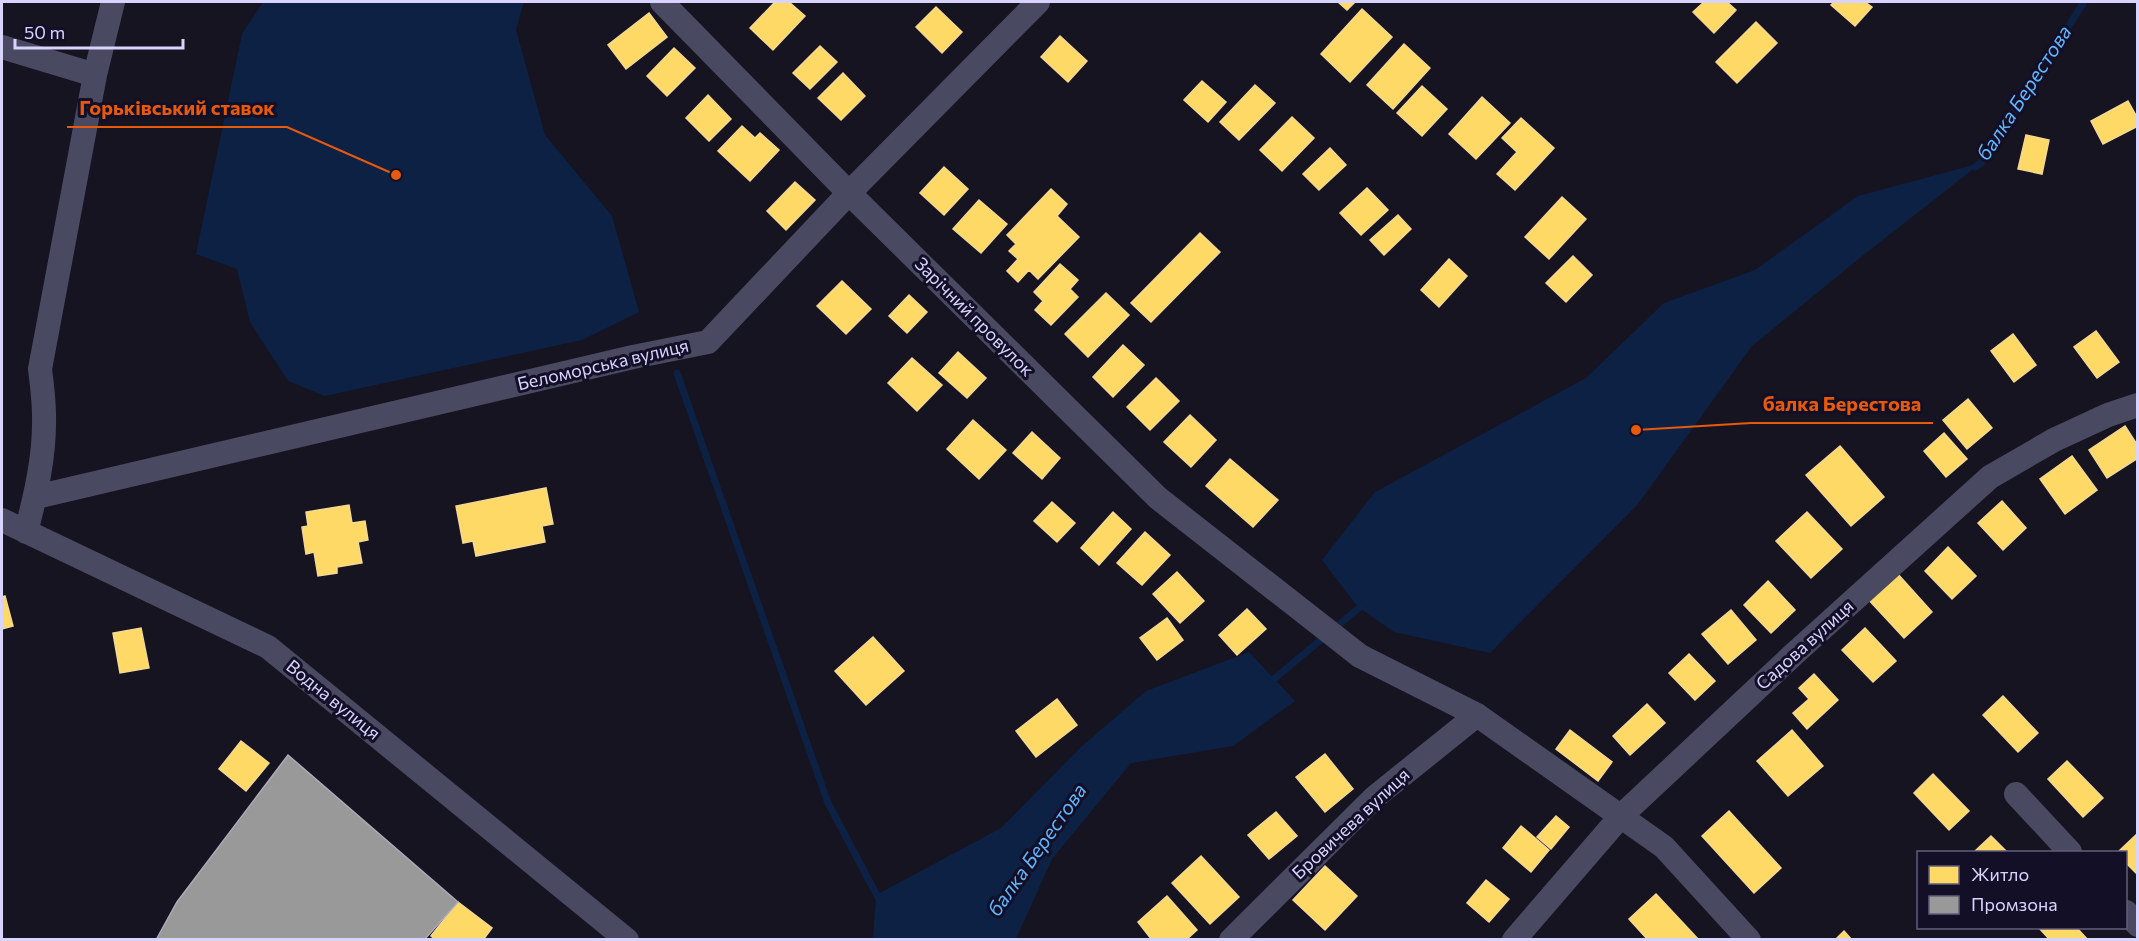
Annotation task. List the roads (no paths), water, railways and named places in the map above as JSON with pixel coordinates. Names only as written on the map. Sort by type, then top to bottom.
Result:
[{"type":"street","points":[[26,532],[36,497],[45,416],[40,369],[95,75],[113,2]]},
{"type":"street","name":"Зарічний провулок","points":[[662,2],[849,193],[1158,498],[1360,656],[1477,715],[1664,847],[1749,939]]},
{"type":"street","name":"Беломорська вулиця","points":[[36,497],[633,357],[708,342],[849,193],[1038,2]]},
{"type":"street","points":[[2,47],[95,75]]},
{"type":"street","name":"Садова вулиця","points":[[1514,939],[1621,816],[1794,654],[1990,477],[2054,440],[2108,415],[2138,405]]},
{"type":"street","name":"Водна вулиця","points":[[2,520],[268,647],[627,939]]},
{"type":"street","name":"Бровичева вулиця","points":[[1231,939],[1375,797],[1477,715]]},
{"type":"street","points":[[2016,794],[2069,851]]},
{"type":"street","points":[[2127,913],[2138,925]]},
{"type":"water","points":[[263,2],[524,2],[516,30],[545,135],[612,216],[639,312],[582,340],[325,396],[288,381],[250,322],[237,269],[196,254],[242,34]]},
{"type":"water","points":[[1981,163],[1752,346],[1638,504],[1490,653],[1394,632],[1358,607],[1322,560],[1375,492],[1586,378],[1664,303],[1755,270],[1858,196]]},
{"type":"water","points":[[1249,652],[1295,701],[1233,746],[1131,763],[1052,859],[1016,939],[873,939],[876,895],[1001,828],[1081,747],[1146,691]]},
{"type":"waterway","name":"балка Берестова","points":[[1975,167],[1981,163],[2084,2]]},
{"type":"waterway","points":[[677,373],[828,803],[880,901]]},
{"type":"waterway","name":"балка Берестова","points":[[1267,681],[1274,679],[1366,602]]},
{"type":"place","name":"Горьківський ставок","points":[[396,175]]},
{"type":"place","name":"балка Берестова","points":[[1636,430]]}]
